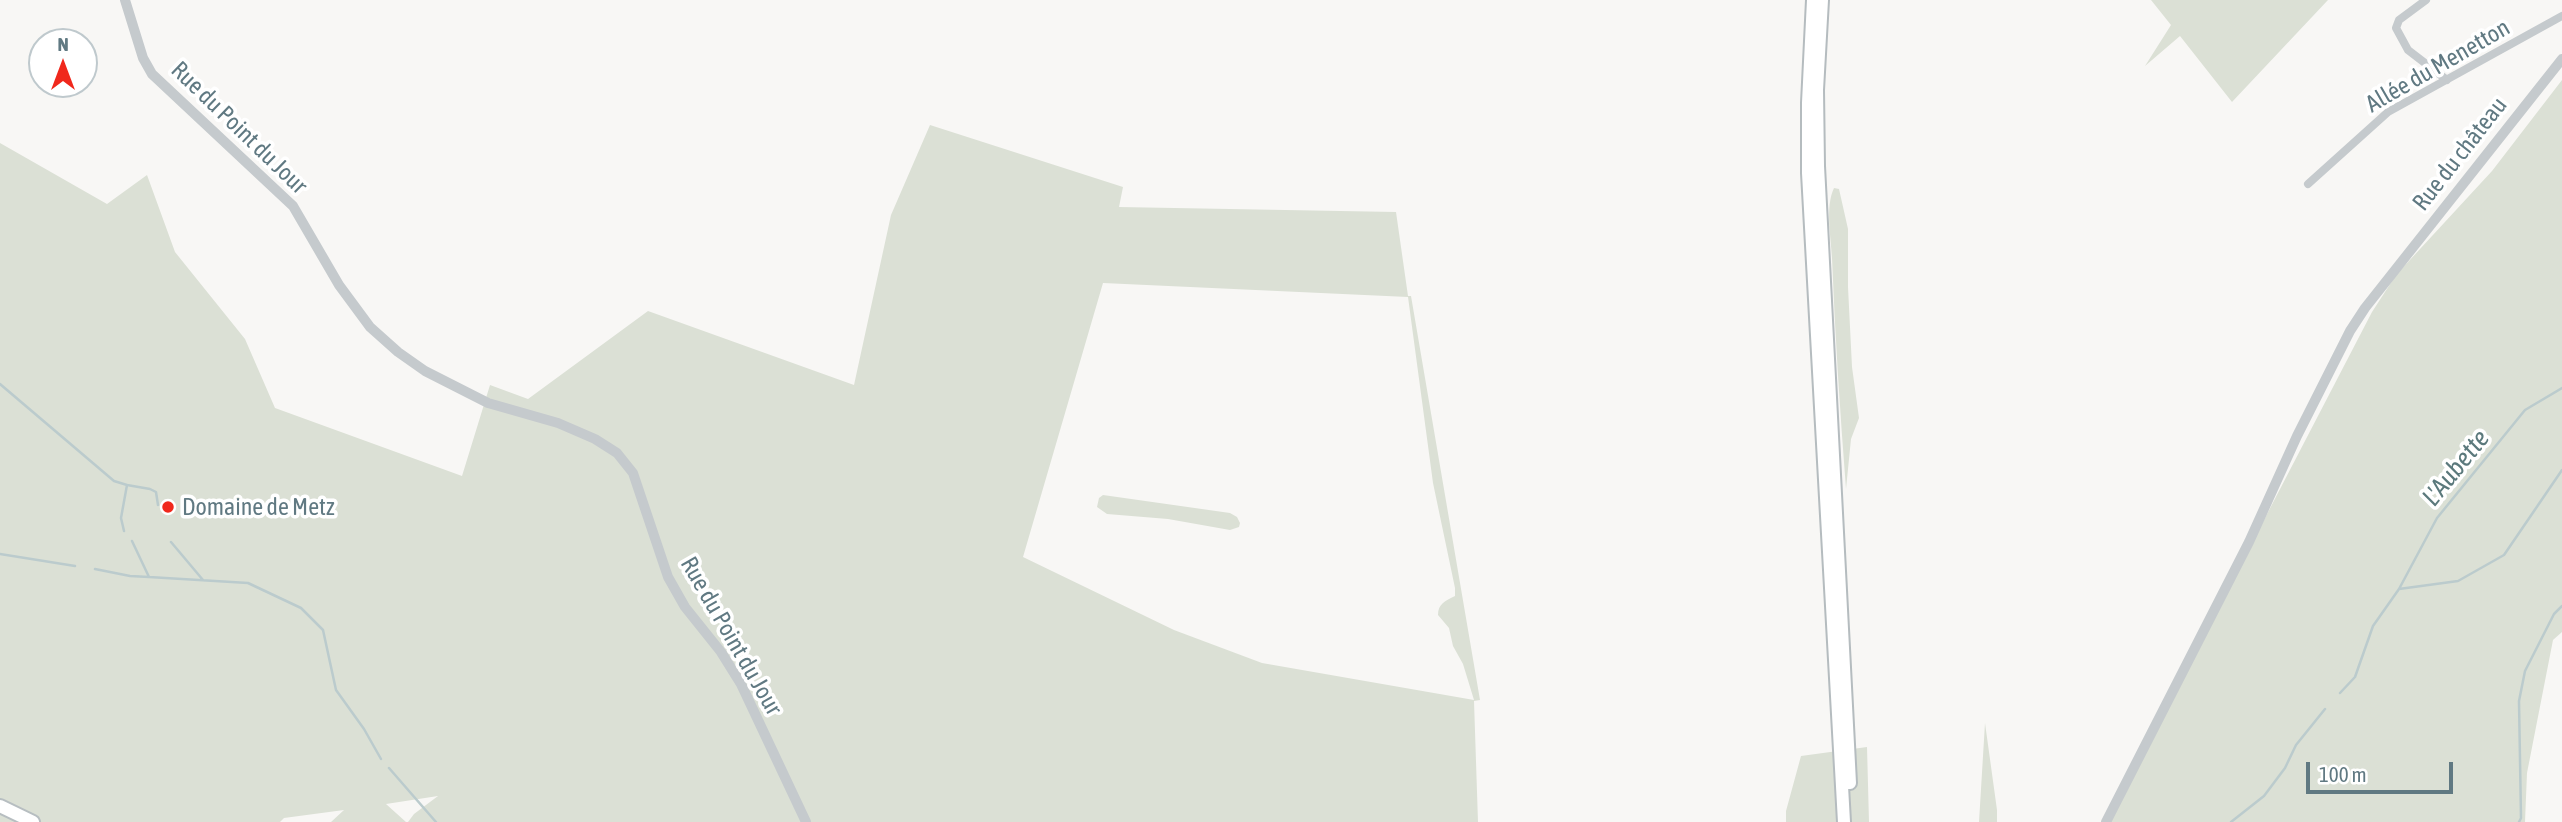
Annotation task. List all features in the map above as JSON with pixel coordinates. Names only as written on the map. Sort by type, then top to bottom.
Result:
[{"type":"main road","points":[[1813,0],[1808,173],[1844,822]]},
{"type":"main road","points":[[1822,0],[1817,90],[1818,166],[1852,822]]},
{"type":"main road","points":[[0,806],[33,822]]},
{"type":"street","name":"Rue du Point du Jour","points":[[125,0],[143,58],[152,74],[293,206],[339,285],[370,327],[398,352],[460,390],[488,403],[558,423],[595,439],[617,453],[633,473],[668,577],[685,607],[721,652],[741,684],[806,822]]},
{"type":"street","points":[[2426,0],[2399,20],[2396,28],[2408,50],[2447,80]]},
{"type":"street","name":"Allée du Menetton","points":[[2308,184],[2388,112],[2562,16]]},
{"type":"street","name":"Rue du château","points":[[2106,822],[2249,542],[2297,436],[2350,331],[2562,59]]},
{"type":"shaded area","points":[[2151,0],[2328,0],[2232,102],[2180,36],[2145,66],[2171,25]]},
{"type":"shaded area","points":[[2562,80],[2562,632],[2553,640],[2527,773],[2525,822],[2107,822],[2372,312],[2396,275],[2492,171]]},
{"type":"shaded area","points":[[930,125],[1123,187],[1119,207],[1396,212],[1408,296],[1411,296],[1480,700],[1474,701],[1478,822],[408,822],[414,814],[438,796],[386,804],[406,822],[331,822],[344,810],[284,818],[280,822],[0,822],[0,143],[107,204],[147,175],[175,252],[245,339],[275,408],[462,476],[490,385],[528,399],[648,311],[854,385],[891,215]],"holes":[[[1103,283],[1408,297],[1433,483],[1455,588],[1455,596],[1441,605],[1438,615],[1449,628],[1453,646],[1463,664],[1474,700],[1262,663],[1174,630],[1023,557]]]},
{"type":"shaded area","points":[[1834,188],[1839,189],[1848,229],[1852,367],[1859,418],[1851,439],[1846,489],[1829,222]]},
{"type":"shaded area","points":[[1103,495],[1230,513],[1237,517],[1240,523],[1239,527],[1230,530],[1168,519],[1107,514],[1097,507],[1099,498]]},
{"type":"shaded area","points":[[1985,723],[1997,810],[1997,822],[1979,822]]},
{"type":"shaded area","points":[[1867,747],[1869,822],[1786,822],[1786,811],[1801,756]]},
{"type":"waterway","points":[[0,384],[114,481],[127,485],[121,518],[124,531]]},
{"type":"waterway","name":"L'Aubette","points":[[2340,693],[2355,677],[2373,626],[2399,589],[2437,518],[2525,410],[2562,388]]},
{"type":"waterway","name":"L'Aubette","points":[[2399,589],[2458,581],[2504,555],[2562,470]]},
{"type":"waterway","points":[[127,485],[156,492],[158,505]]},
{"type":"waterway","points":[[132,541],[149,577],[248,583],[301,608],[323,630],[336,690],[364,729],[381,759]]},
{"type":"waterway","points":[[171,542],[203,580]]},
{"type":"waterway","points":[[0,554],[75,566]]},
{"type":"waterway","points":[[95,569],[149,577]]},
{"type":"waterway","name":"L'Aubette","points":[[2519,822],[2519,701],[2525,671],[2554,614],[2562,606]]},
{"type":"waterway","name":"L'Aubette","points":[[2231,822],[2264,796],[2285,768],[2296,745],[2325,709]]},
{"type":"waterway","points":[[389,768],[436,822]]},
{"type":"place","name":"Domaine de Metz","points":[[168,507]]}]
